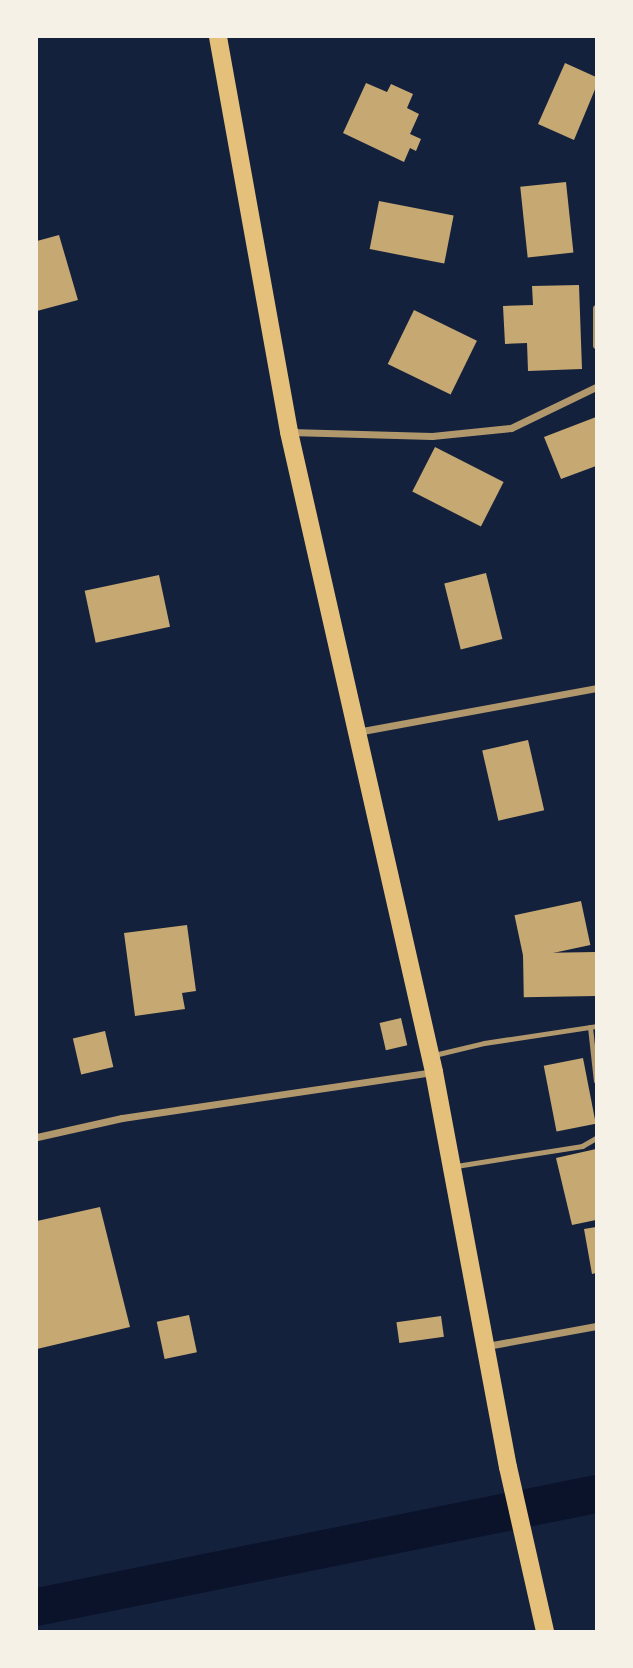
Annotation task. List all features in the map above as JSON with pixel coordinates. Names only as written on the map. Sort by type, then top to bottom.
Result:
[{"type":"main road","points":[[218,37],[289,432],[432,1064],[508,1467],[545,1631]]},
{"type":"street","points":[[596,308],[596,345]]},
{"type":"street","points":[[289,432],[432,436],[511,428],[596,387]]},
{"type":"street","points":[[356,732],[596,688]]},
{"type":"street","points":[[37,1137],[122,1118],[432,1064]]},
{"type":"street","points":[[485,1347],[596,1326]]},
{"type":"lane","points":[[432,1064],[484,1043],[593,1027],[596,1081]]},
{"type":"lane","points":[[452,1166],[582,1146],[596,1138]]},
{"type":"building","points":[[565,63],[596,77],[596,87],[574,140],[538,124]]},
{"type":"building","points":[[366,83],[387,92],[391,84],[413,94],[407,108],[419,114],[410,134],[421,139],[416,151],[410,148],[404,162],[343,133]]},
{"type":"building","points":[[566,182],[573,253],[528,257],[520,187]]},
{"type":"building","points":[[379,201],[454,216],[444,264],[370,249]]},
{"type":"building","points":[[59,235],[78,300],[37,311],[37,241]]},
{"type":"building","points":[[579,285],[582,369],[528,371],[527,343],[505,344],[503,306],[533,305],[532,286]]},
{"type":"building","points":[[414,310],[477,341],[451,395],[388,364]]},
{"type":"building","points":[[596,417],[596,466],[561,479],[544,437]]},
{"type":"building","points":[[435,447],[504,482],[481,527],[412,492]]},
{"type":"building","points":[[486,573],[502,639],[461,649],[444,583]]},
{"type":"building","points":[[159,575],[170,627],[96,643],[85,591]]},
{"type":"building","points":[[528,740],[544,810],[498,821],[482,751]]},
{"type":"building","points":[[581,901],[590,945],[524,959],[514,915]]},
{"type":"building","points":[[187,925],[196,991],[182,993],[185,1009],[135,1016],[124,933]]},
{"type":"building","points":[[595,952],[596,996],[524,997],[523,953]]},
{"type":"building","points":[[401,1018],[407,1045],[386,1050],[380,1023]]},
{"type":"building","points":[[105,1031],[113,1067],[81,1074],[73,1038]]},
{"type":"building","points":[[583,1058],[596,1124],[557,1131],[544,1066]]},
{"type":"building","points":[[596,1149],[596,1220],[572,1225],[556,1158]]},
{"type":"building","points":[[100,1207],[130,1327],[37,1349],[37,1221]]},
{"type":"building","points":[[596,1227],[596,1273],[592,1274],[584,1229]]},
{"type":"building","points":[[189,1315],[197,1352],[165,1359],[157,1322]]},
{"type":"building","points":[[441,1316],[444,1337],[399,1343],[396,1322]]},
{"type":"waterway","points":[[37,1607],[596,1494]]}]
